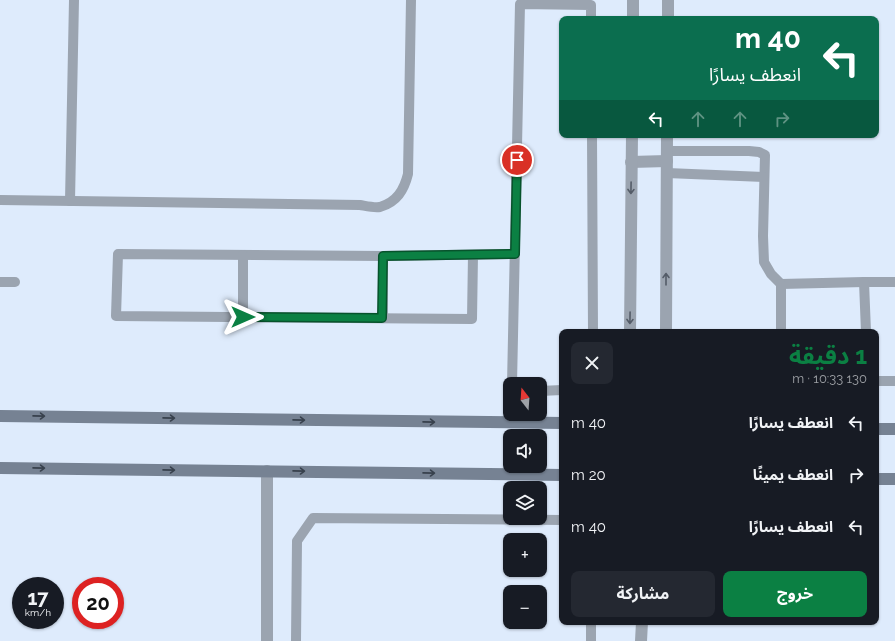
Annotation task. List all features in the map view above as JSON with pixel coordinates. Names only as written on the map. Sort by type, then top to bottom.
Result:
[{"type":"street","points":[[633,0],[633,16]]},
{"type":"street","points":[[668,0],[668,16]]},
{"type":"street","points":[[630,329],[632,138]]},
{"type":"street","points":[[666,329],[667,138]]},
{"type":"street","points":[[631,162],[667,156]]},
{"type":"street","points":[[0,416],[559,423]]},
{"type":"street","points":[[879,429],[895,429]]},
{"type":"street","points":[[0,468],[559,475]]},
{"type":"street","points":[[267,471],[267,641]]},
{"type":"street","points":[[879,479],[895,479]]},
{"type":"street","points":[[641,641],[642,625]]},
{"type":"lane","points":[[70,201],[74,0]]},
{"type":"lane","points":[[0,200],[360,205],[379,207],[396,199],[405,186],[408,174],[411,0]]},
{"type":"lane","points":[[512,377],[520,4],[591,5],[591,16]]},
{"type":"lane","points":[[593,138],[593,329]]},
{"type":"lane","points":[[667,156],[760,152],[765,155],[763,236],[764,262],[771,274],[781,284],[781,329]]},
{"type":"lane","points":[[667,173],[764,177]]},
{"type":"lane","points":[[473,254],[472,318],[116,316],[118,254],[383,256],[473,254],[515,254]]},
{"type":"lane","points":[[243,317],[244,255]]},
{"type":"lane","points":[[382,318],[383,256]]},
{"type":"lane","points":[[0,282],[15,282]]},
{"type":"lane","points":[[864,282],[866,329]]},
{"type":"lane","points":[[781,284],[895,282]]},
{"type":"lane","points":[[879,381],[895,381]]},
{"type":"lane","points":[[547,391],[559,390]]},
{"type":"lane","points":[[296,641],[297,541],[313,518],[559,520]]},
{"type":"lane","points":[[591,625],[591,641]]},
{"type":"route","points":[[243,317],[382,318],[383,256],[515,254],[517,160]]}]
